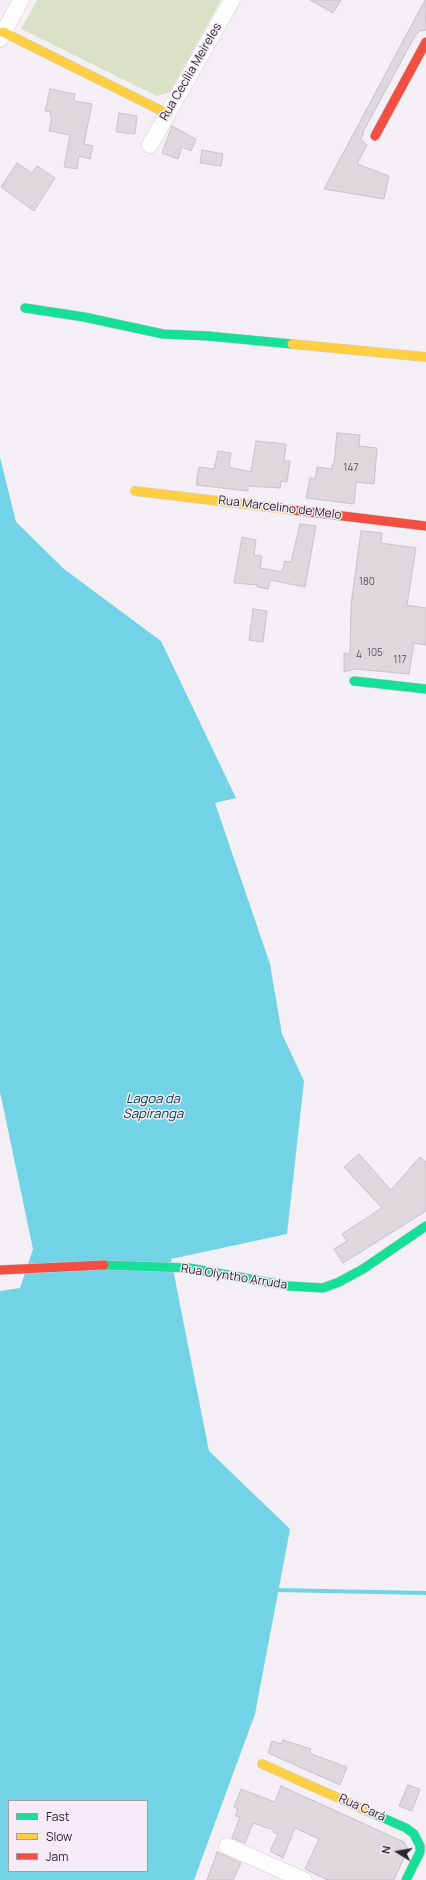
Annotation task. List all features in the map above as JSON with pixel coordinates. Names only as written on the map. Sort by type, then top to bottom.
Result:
[{"type":"street","points":[[21,0],[2,35],[168,114]]},
{"type":"street","name":"Rua Cecília Meireles","points":[[150,145],[232,0]]},
{"type":"street","points":[[376,136],[426,42]]},
{"type":"street","points":[[25,308],[84,317],[163,334],[208,336],[426,357]]},
{"type":"street","name":"Rua Marcelino de Melo","points":[[135,491],[426,526]]},
{"type":"street","points":[[354,681],[426,689]]},
{"type":"street","name":"Rua Olyntho Arruda","points":[[0,1270],[110,1265],[189,1268],[282,1284],[323,1288],[339,1282],[363,1269],[426,1226]]},
{"type":"street","name":"Rua Cará","points":[[262,1764],[406,1828],[414,1834],[420,1846],[420,1852],[406,1880]]},
{"type":"street","points":[[227,1846],[304,1880]]},
{"type":"green space","points":[[37,0],[221,0],[170,92],[157,96],[21,29]]},
{"type":"water","name":"Lagoa da Sapiranga","points":[[0,457],[16,522],[64,569],[161,641],[236,798],[215,803],[270,964],[282,1034],[304,1081],[287,1234],[171,1259],[209,1451],[290,1529],[255,1714],[194,1880],[0,1880],[0,1291],[20,1288],[33,1249],[0,1092]]},
{"type":"building","points":[[310,0],[341,0],[333,13]]},
{"type":"building","points":[[425,0],[426,30],[420,31],[415,36],[364,130],[361,140],[367,145],[357,164],[389,176],[384,199],[324,189]]},
{"type":"building","points":[[50,89],[75,94],[74,101],[92,104],[84,144],[93,146],[90,159],[79,156],[77,169],[64,167],[70,135],[49,131],[52,117],[50,116],[51,112],[45,111]]},
{"type":"building","points":[[119,113],[137,116],[135,134],[116,132]]},
{"type":"building","points":[[172,126],[196,139],[191,151],[182,147],[178,159],[162,153]]},
{"type":"building","points":[[202,150],[223,154],[221,166],[200,163]]},
{"type":"building","points":[[17,163],[32,173],[37,166],[55,178],[34,211],[1,187]]},
{"type":"building","points":[[337,433],[360,435],[359,446],[377,448],[374,484],[356,482],[354,504],[306,498],[310,478],[315,479],[317,467],[332,469],[332,464],[334,464]]},
{"type":"building","points":[[256,441],[286,444],[284,461],[290,461],[287,482],[281,481],[280,488],[248,486],[248,491],[196,485],[199,467],[214,469],[218,451],[231,453],[229,467],[251,472]]},
{"type":"building","points":[[300,524],[316,526],[305,587],[270,580],[268,589],[257,587],[257,585],[234,583],[242,537],[256,540],[254,555],[262,556],[260,568],[282,572],[285,561],[291,562]]},
{"type":"building","points":[[361,531],[382,533],[381,543],[416,548],[407,605],[426,608],[426,645],[414,643],[409,674],[355,669],[344,672],[344,653],[350,654],[351,605]]},
{"type":"building","points":[[253,609],[267,611],[263,642],[249,640]]},
{"type":"building","points":[[359,1154],[391,1190],[420,1157],[426,1162],[426,1211],[343,1263],[334,1249],[347,1241],[342,1234],[382,1208],[344,1167]]},
{"type":"building","points":[[283,1740],[311,1749],[310,1752],[314,1755],[347,1767],[340,1785],[268,1753],[272,1741],[281,1744]]},
{"type":"building","points":[[408,1785],[420,1789],[412,1811],[399,1806]]},
{"type":"building","points":[[281,1786],[404,1842],[408,1849],[394,1880],[328,1880],[305,1869],[319,1839],[295,1828],[283,1858],[270,1851],[278,1834],[273,1832],[274,1830],[253,1823],[245,1843],[232,1838],[240,1817],[235,1816],[238,1809],[234,1807],[241,1789],[275,1802]]},
{"type":"building","points":[[217,1852],[241,1863],[233,1880],[207,1880]]},
{"type":"waterway","points":[[274,1590],[426,1593]]},
{"type":"traffic: fast","points":[[25,308],[84,317],[163,334],[208,336],[292,344]]},
{"type":"traffic: fast","points":[[354,681],[426,689]]},
{"type":"traffic: fast","points":[[104,1265],[189,1268],[289,1286],[323,1288],[339,1282],[363,1269],[426,1226]]},
{"type":"traffic: fast","points":[[372,1813],[406,1828],[414,1834],[420,1846],[420,1852],[406,1880]]},
{"type":"traffic: slow","points":[[3,32],[168,114]]},
{"type":"traffic: slow","points":[[292,344],[426,357]]},
{"type":"traffic: slow","points":[[135,491],[293,510]]},
{"type":"traffic: slow","points":[[262,1764],[372,1813]]},
{"type":"traffic: jam","points":[[375,136],[426,42]]},
{"type":"traffic: jam","points":[[293,510],[426,526]]},
{"type":"traffic: jam","points":[[0,1270],[104,1265]]}]
